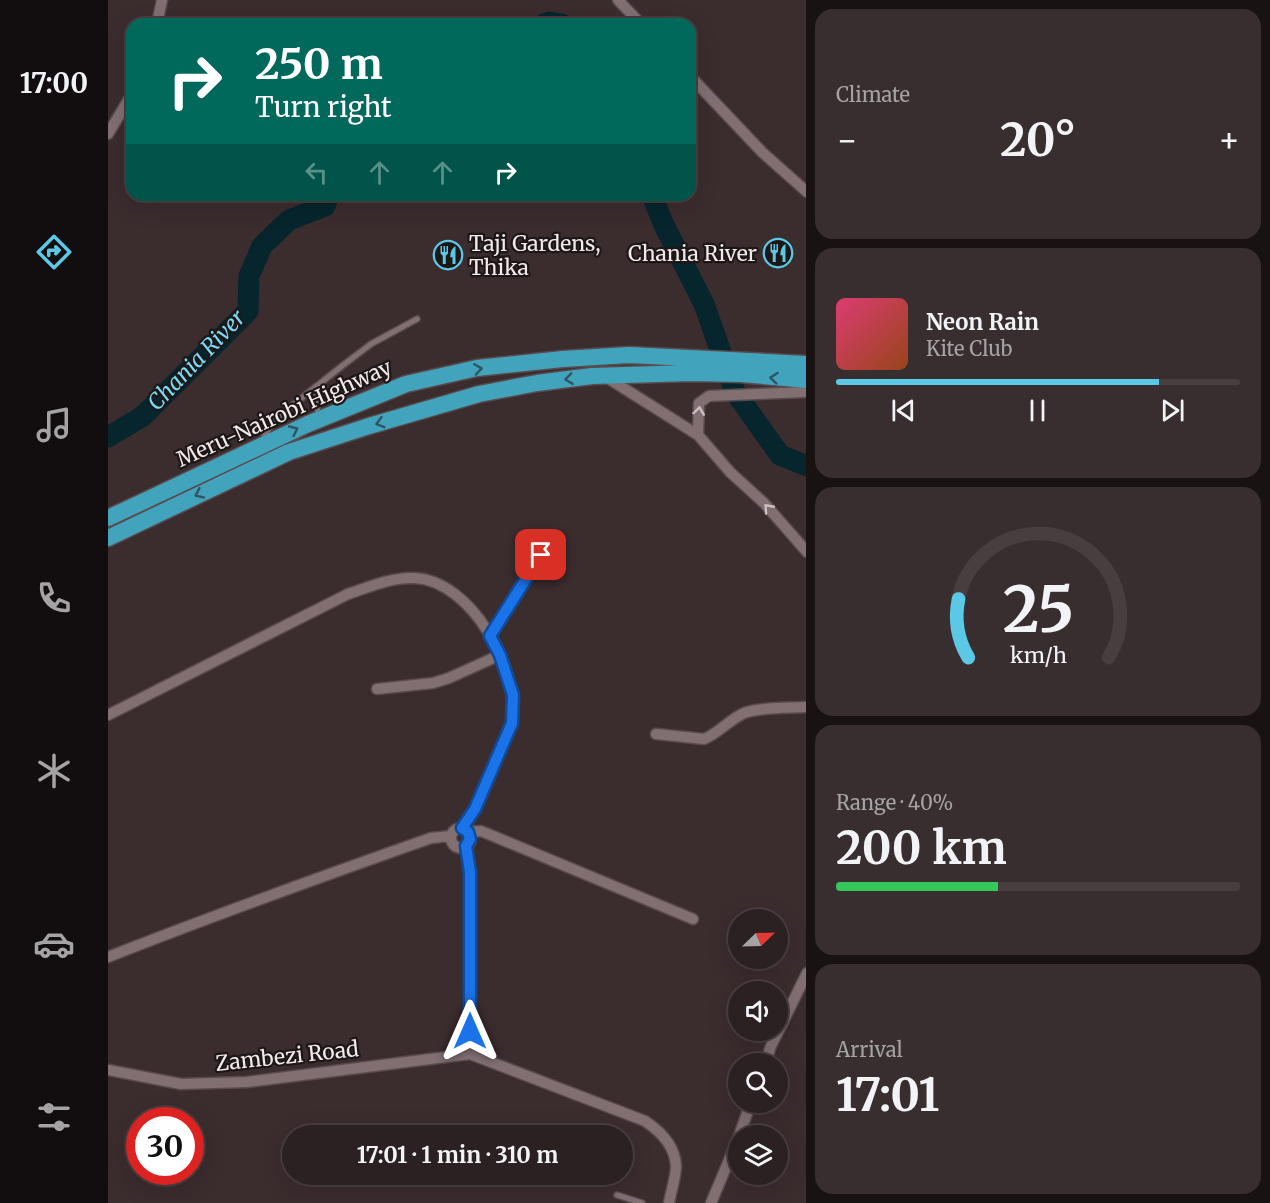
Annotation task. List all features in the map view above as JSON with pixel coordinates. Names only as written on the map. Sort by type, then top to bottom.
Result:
[{"type":"highway","name":"Meru-Nairobi Highway","points":[[108,518],[320,418],[406,384],[477,368],[629,355],[689,365],[742,367],[806,364]]},
{"type":"highway","name":"Meru-Nairobi Highway","points":[[108,538],[289,452],[369,426],[479,394],[537,382],[592,376],[606,377],[689,365]]},
{"type":"highway","name":"Meru-Nairobi Highway","points":[[742,367],[806,380]]},
{"type":"street","points":[[158,18],[162,0]]},
{"type":"street","points":[[618,0],[635,18]]},
{"type":"street","points":[[696,82],[762,152],[806,191]]},
{"type":"street","points":[[108,134],[126,104]]},
{"type":"street","points":[[606,377],[698,435],[730,472],[764,503],[806,551]]},
{"type":"street","points":[[698,435],[699,403],[705,398],[806,392]]},
{"type":"street","points":[[108,716],[348,594],[387,581],[415,578],[438,584],[467,604],[490,636],[500,655],[513,695],[512,723],[465,830]]},
{"type":"street","points":[[377,689],[433,683],[500,655]]},
{"type":"street","points":[[656,734],[704,739],[744,714],[806,707]]},
{"type":"street","points":[[466,846],[453,844],[451,836],[455,830],[481,831],[693,919]]},
{"type":"street","points":[[465,830],[470,839],[466,846],[470,872],[470,1054],[645,1121],[658,1129],[672,1148],[676,1166],[669,1203]]},
{"type":"street","points":[[108,957],[300,884],[431,838],[451,836]]},
{"type":"street","points":[[769,1053],[806,975]]},
{"type":"street","name":"Zambezi Road","points":[[108,1070],[180,1084],[215,1084],[470,1054]]},
{"type":"street","points":[[711,1203],[728,1163]]},
{"type":"lane","points":[[257,447],[272,424],[317,387],[371,344],[417,319]]},
{"type":"lane","points":[[317,387],[316,405],[320,418]]},
{"type":"lane","points":[[490,636],[541,555]]},
{"type":"lane","points":[[617,1195],[642,1203]]},
{"type":"waterway","name":"Chania River","points":[[108,437],[143,416],[248,311],[249,276],[262,246],[289,220],[325,206],[327,201]]},
{"type":"waterway","name":"Chania River","points":[[654,201],[704,304],[735,392],[780,455],[806,466]]},
{"type":"place","name":"Chania River","points":[[778,253]]},
{"type":"place","name":"Taji Gardens, Thika","points":[[448,255]]},
{"type":"route","points":[[470,1031],[470,872],[466,846],[470,835],[462,828],[475,809],[512,723],[513,695],[500,655],[490,636],[541,555]]}]
